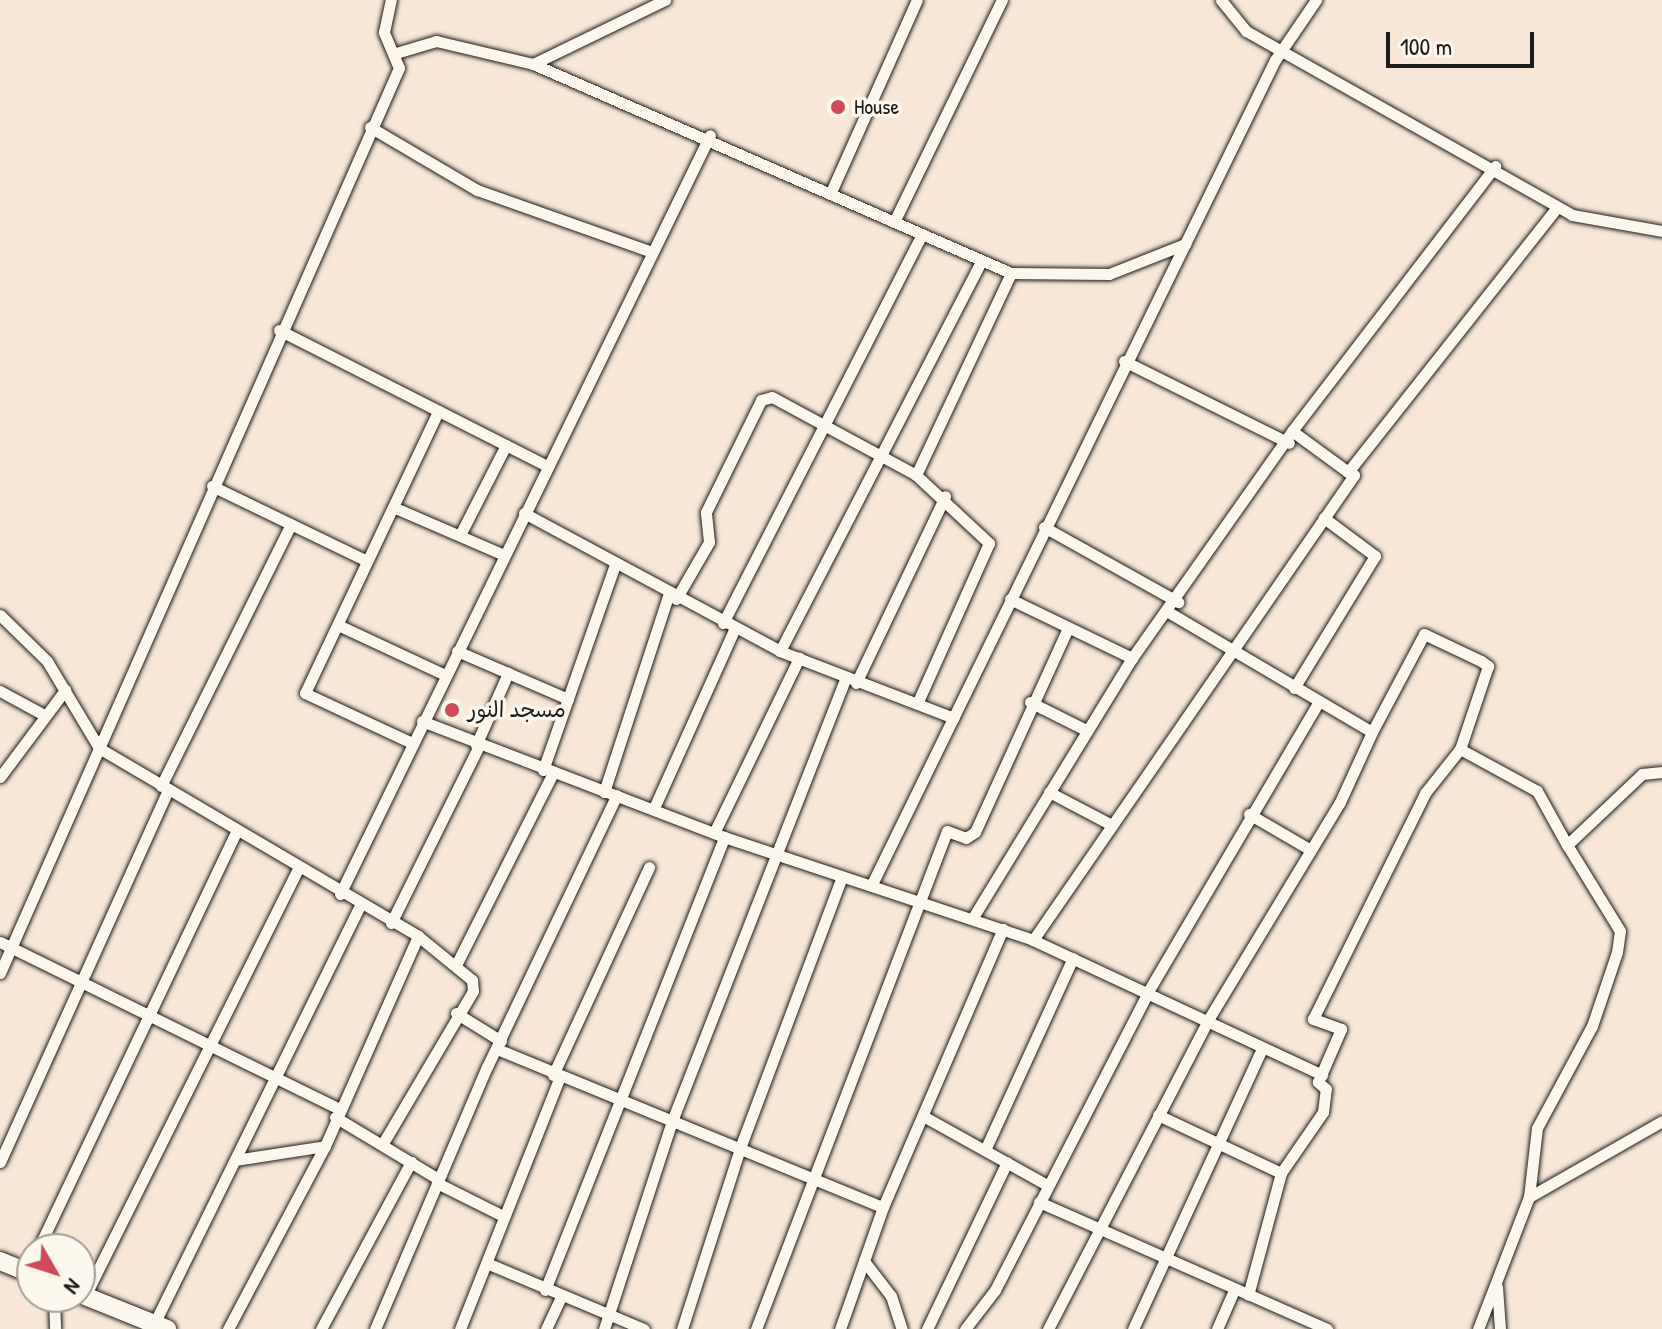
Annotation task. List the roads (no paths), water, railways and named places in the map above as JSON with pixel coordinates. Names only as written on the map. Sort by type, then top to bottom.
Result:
[{"type":"highway","points":[[96,1303],[127,1322],[160,1326]]},
{"type":"street","points":[[0,973],[5,946],[99,748],[279,330],[399,68],[396,53],[384,32],[391,0]]},
{"type":"street","points":[[533,64],[665,0]]},
{"type":"street","points":[[831,192],[917,0]]},
{"type":"street","points":[[894,222],[1002,0]]},
{"type":"street","points":[[1221,0],[1241,28],[1283,47],[1495,166],[1557,207],[1604,225],[1662,231]]},
{"type":"street","points":[[872,884],[1124,361],[1283,47],[1316,0]]},
{"type":"street","points":[[396,53],[436,41],[533,64],[710,135],[921,236],[980,263],[1011,273],[1109,274],[1185,243]]},
{"type":"street","points":[[370,127],[477,190],[649,251]]},
{"type":"street","points":[[340,894],[524,513],[543,464],[710,135]]},
{"type":"street","points":[[972,919],[1132,658],[1170,613],[1291,437],[1495,166]]},
{"type":"street","points":[[1348,472],[1557,207]]},
{"type":"street","points":[[723,623],[921,236]]},
{"type":"street","points":[[780,651],[884,457],[980,263]]},
{"type":"street","points":[[916,475],[1011,273]]},
{"type":"street","points":[[279,330],[543,464]]},
{"type":"street","points":[[1033,940],[1110,824],[1354,475],[1291,437],[1124,361]]},
{"type":"street","points":[[604,792],[672,598],[709,542],[706,512],[761,400],[772,397],[916,475],[945,496],[989,543],[918,702]]},
{"type":"street","points":[[412,743],[305,693],[438,411]]},
{"type":"street","points":[[460,535],[506,445]]},
{"type":"street","points":[[212,486],[367,561]]},
{"type":"street","points":[[604,1329],[672,1121],[772,854],[851,681],[945,496]]},
{"type":"street","points":[[393,507],[504,555]]},
{"type":"street","points":[[524,513],[614,567],[780,651],[851,681],[918,702],[954,718]]},
{"type":"street","points":[[1294,688],[1375,556],[1324,518]]},
{"type":"street","points":[[0,1162],[81,988],[165,788],[291,524]]},
{"type":"street","points":[[1044,527],[1178,602]]},
{"type":"street","points":[[456,965],[548,772],[568,699],[614,567]]},
{"type":"street","points":[[1010,599],[1132,658]]},
{"type":"street","points":[[1170,613],[1318,703],[1372,732]]},
{"type":"street","points":[[0,615],[65,690],[99,748],[360,906],[418,936],[456,965],[473,985],[383,1143]]},
{"type":"street","points":[[338,625],[445,675]]},
{"type":"street","points":[[654,808],[735,628]]},
{"type":"street","points":[[756,1329],[811,1178],[947,831],[966,838],[975,832],[1030,702],[1068,628]]},
{"type":"street","points":[[1048,1329],[1208,1020],[1309,849],[1428,633],[1488,666],[1460,749],[1425,793],[1313,1019],[1341,1029],[1322,1075],[1323,1112],[1281,1173],[1248,1295]]},
{"type":"street","points":[[457,651],[568,699]]},
{"type":"street","points":[[545,1290],[614,1100],[719,835],[799,658]]},
{"type":"street","points":[[391,923],[478,746],[508,673]]},
{"type":"street","points":[[0,777],[65,690]]},
{"type":"street","points":[[0,691],[44,715]]},
{"type":"street","points":[[1030,702],[1086,730]]},
{"type":"street","points":[[965,1329],[995,1290],[1149,990],[1249,814],[1318,703]]},
{"type":"street","points":[[422,721],[478,746],[654,808],[772,854],[872,884],[1033,940],[1149,990],[1262,1049],[1322,1075]]},
{"type":"street","points":[[1460,749],[1537,791],[1620,931],[1592,1026],[1537,1128],[1529,1197],[1478,1329]]},
{"type":"street","points":[[1567,845],[1642,774],[1662,772]]},
{"type":"street","points":[[1049,792],[1110,824]]},
{"type":"street","points":[[375,1329],[437,1181],[617,795]]},
{"type":"street","points":[[1249,814],[1309,849]]},
{"type":"street","points":[[46,1233],[150,1021],[237,830]]},
{"type":"street","points":[[460,1329],[489,1264],[501,1215],[556,1076],[649,867]]},
{"type":"street","points":[[96,1268],[211,1050],[298,868]]},
{"type":"street","points":[[682,1329],[740,1148],[842,876]]},
{"type":"street","points":[[160,1326],[235,1160],[278,1079],[360,906]]},
{"type":"street","points":[[840,1329],[883,1207],[1003,929]]},
{"type":"street","points":[[228,1329],[325,1146],[336,1112],[418,936]]},
{"type":"street","points":[[5,946],[81,988],[278,1079],[336,1112],[437,1181],[501,1215]]},
{"type":"street","points":[[985,1150],[1073,958]]},
{"type":"street","points":[[456,1013],[499,1045],[556,1076],[883,1207]]},
{"type":"street","points":[[1133,1329],[1262,1049]]},
{"type":"street","points":[[1158,1115],[1281,1173]]},
{"type":"street","points":[[923,1116],[1047,1185]]},
{"type":"street","points":[[1529,1197],[1662,1121]]},
{"type":"street","points":[[235,1160],[325,1146]]},
{"type":"street","points":[[321,1329],[411,1162]]},
{"type":"street","points":[[927,1329],[1007,1162]]},
{"type":"street","points":[[1039,1202],[1327,1329]]},
{"type":"street","points":[[864,1261],[891,1296],[902,1329]]},
{"type":"street","points":[[489,1264],[561,1297],[644,1329]]},
{"type":"street","points":[[1496,1283],[1500,1329]]},
{"type":"street","points":[[1217,1329],[1234,1290]]},
{"type":"street","points":[[546,1329],[561,1297]]},
{"type":"place","name":"House","points":[[838,107]]},
{"type":"place","name":"مسجد النور","points":[[452,710]]}]
